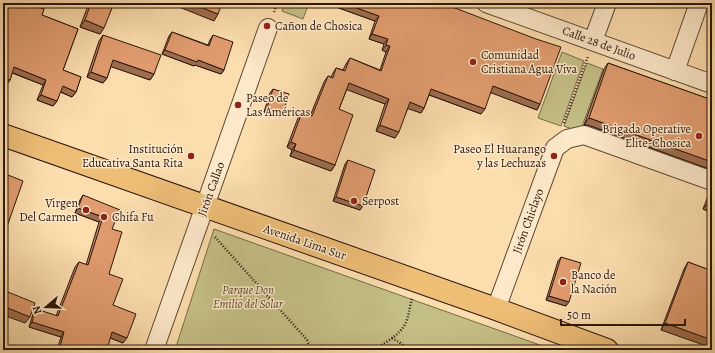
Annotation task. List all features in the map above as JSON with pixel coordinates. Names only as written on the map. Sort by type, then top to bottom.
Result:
[{"type":"highway","name":"Avenida Lima Sur","points":[[3,135],[496,309],[607,350]]},
{"type":"street","name":"Calle 28 de Julio","points":[[486,3],[513,8],[593,41],[712,84]]},
{"type":"street","points":[[593,41],[607,3]]},
{"type":"street","points":[[675,71],[699,3]]},
{"type":"street","name":"Jirón Callao","points":[[154,350],[268,28]]},
{"type":"street","points":[[561,144],[584,135],[712,181]]},
{"type":"street","name":"Jirón Chiclayo","points":[[496,309],[561,144]]},
{"type":"path","points":[[275,10],[277,3]]},
{"type":"path","points":[[561,144],[593,41]]},
{"type":"path","points":[[215,237],[307,340],[312,349]]},
{"type":"path","points":[[374,350],[399,333],[404,326],[408,316],[409,306],[419,282]]},
{"type":"path","points":[[392,338],[409,350]]},
{"type":"path","points":[[286,350],[293,346],[300,345],[312,349]]},
{"type":"green space","points":[[285,3],[309,3],[303,19],[282,11]]},
{"type":"green space","points":[[562,52],[584,61],[561,126],[538,118]]},
{"type":"green space","points":[[587,63],[603,69],[580,132],[564,126]]},
{"type":"green space","name":"Parque Don Emilio del Solar","points":[[214,229],[554,350],[175,350]]},
{"type":"building","points":[[3,3],[26,3],[44,9],[42,15],[78,29],[63,70],[81,77],[76,92],[63,86],[57,101],[41,95],[46,80],[14,67],[10,80],[3,78]]},
{"type":"building","points":[[91,3],[114,3],[104,28],[85,20]]},
{"type":"building","points":[[190,3],[222,3],[218,14]]},
{"type":"building","points":[[343,3],[442,3],[561,47],[540,104],[493,86],[485,109],[431,89],[424,108],[410,102],[399,132],[380,125],[389,99],[349,83],[339,109],[353,115],[335,165],[294,150],[296,144],[291,142],[302,112],[312,116],[328,76],[333,78],[336,68],[345,71],[350,58],[381,71],[390,46],[386,45],[388,39],[372,34],[379,16]]},
{"type":"building","points":[[172,32],[209,46],[213,35],[233,42],[224,70],[165,50]]},
{"type":"building","points":[[103,35],[161,55],[154,74],[113,60],[107,78],[91,72]]},
{"type":"building","points":[[608,63],[712,100],[712,162],[589,118]]},
{"type":"building","points":[[273,89],[289,94],[283,113],[267,108]]},
{"type":"building","points":[[348,160],[375,170],[363,206],[336,197]]},
{"type":"building","points":[[3,173],[23,181],[3,238]]},
{"type":"building","points":[[712,192],[712,204],[708,203]]},
{"type":"building","points":[[83,195],[120,210],[112,229],[122,232],[109,274],[123,279],[113,305],[136,314],[127,338],[112,332],[107,350],[59,350],[64,332],[32,322],[36,309],[58,316],[79,262],[88,265],[103,217],[78,208]]},
{"type":"building","points":[[561,257],[581,263],[569,302],[549,296]]},
{"type":"building","points":[[688,262],[712,271],[712,340],[665,323]]},
{"type":"building","points":[[3,290],[35,303],[30,317],[3,306]]},
{"type":"place","name":"Cañon de Chosica","points":[[267,26]]},
{"type":"place","name":"Comunidad Cristiana Agua Viva","points":[[473,62]]},
{"type":"place","name":"Paseo de Las Américas","points":[[238,105]]},
{"type":"place","name":"Brigada Operative Elite-Chosica","points":[[699,136]]},
{"type":"place","name":"Institución Educativa Santa Rita","points":[[191,156]]},
{"type":"place","name":"Paseo El Huarango y las Lechuzas","points":[[554,156]]},
{"type":"place","name":"Serpost","points":[[354,201]]},
{"type":"place","name":"Virgen Del Carmen","points":[[86,210]]},
{"type":"place","name":"Chifa Fu","points":[[104,217]]},
{"type":"place","name":"Banco de la Nación","points":[[563,282]]}]
